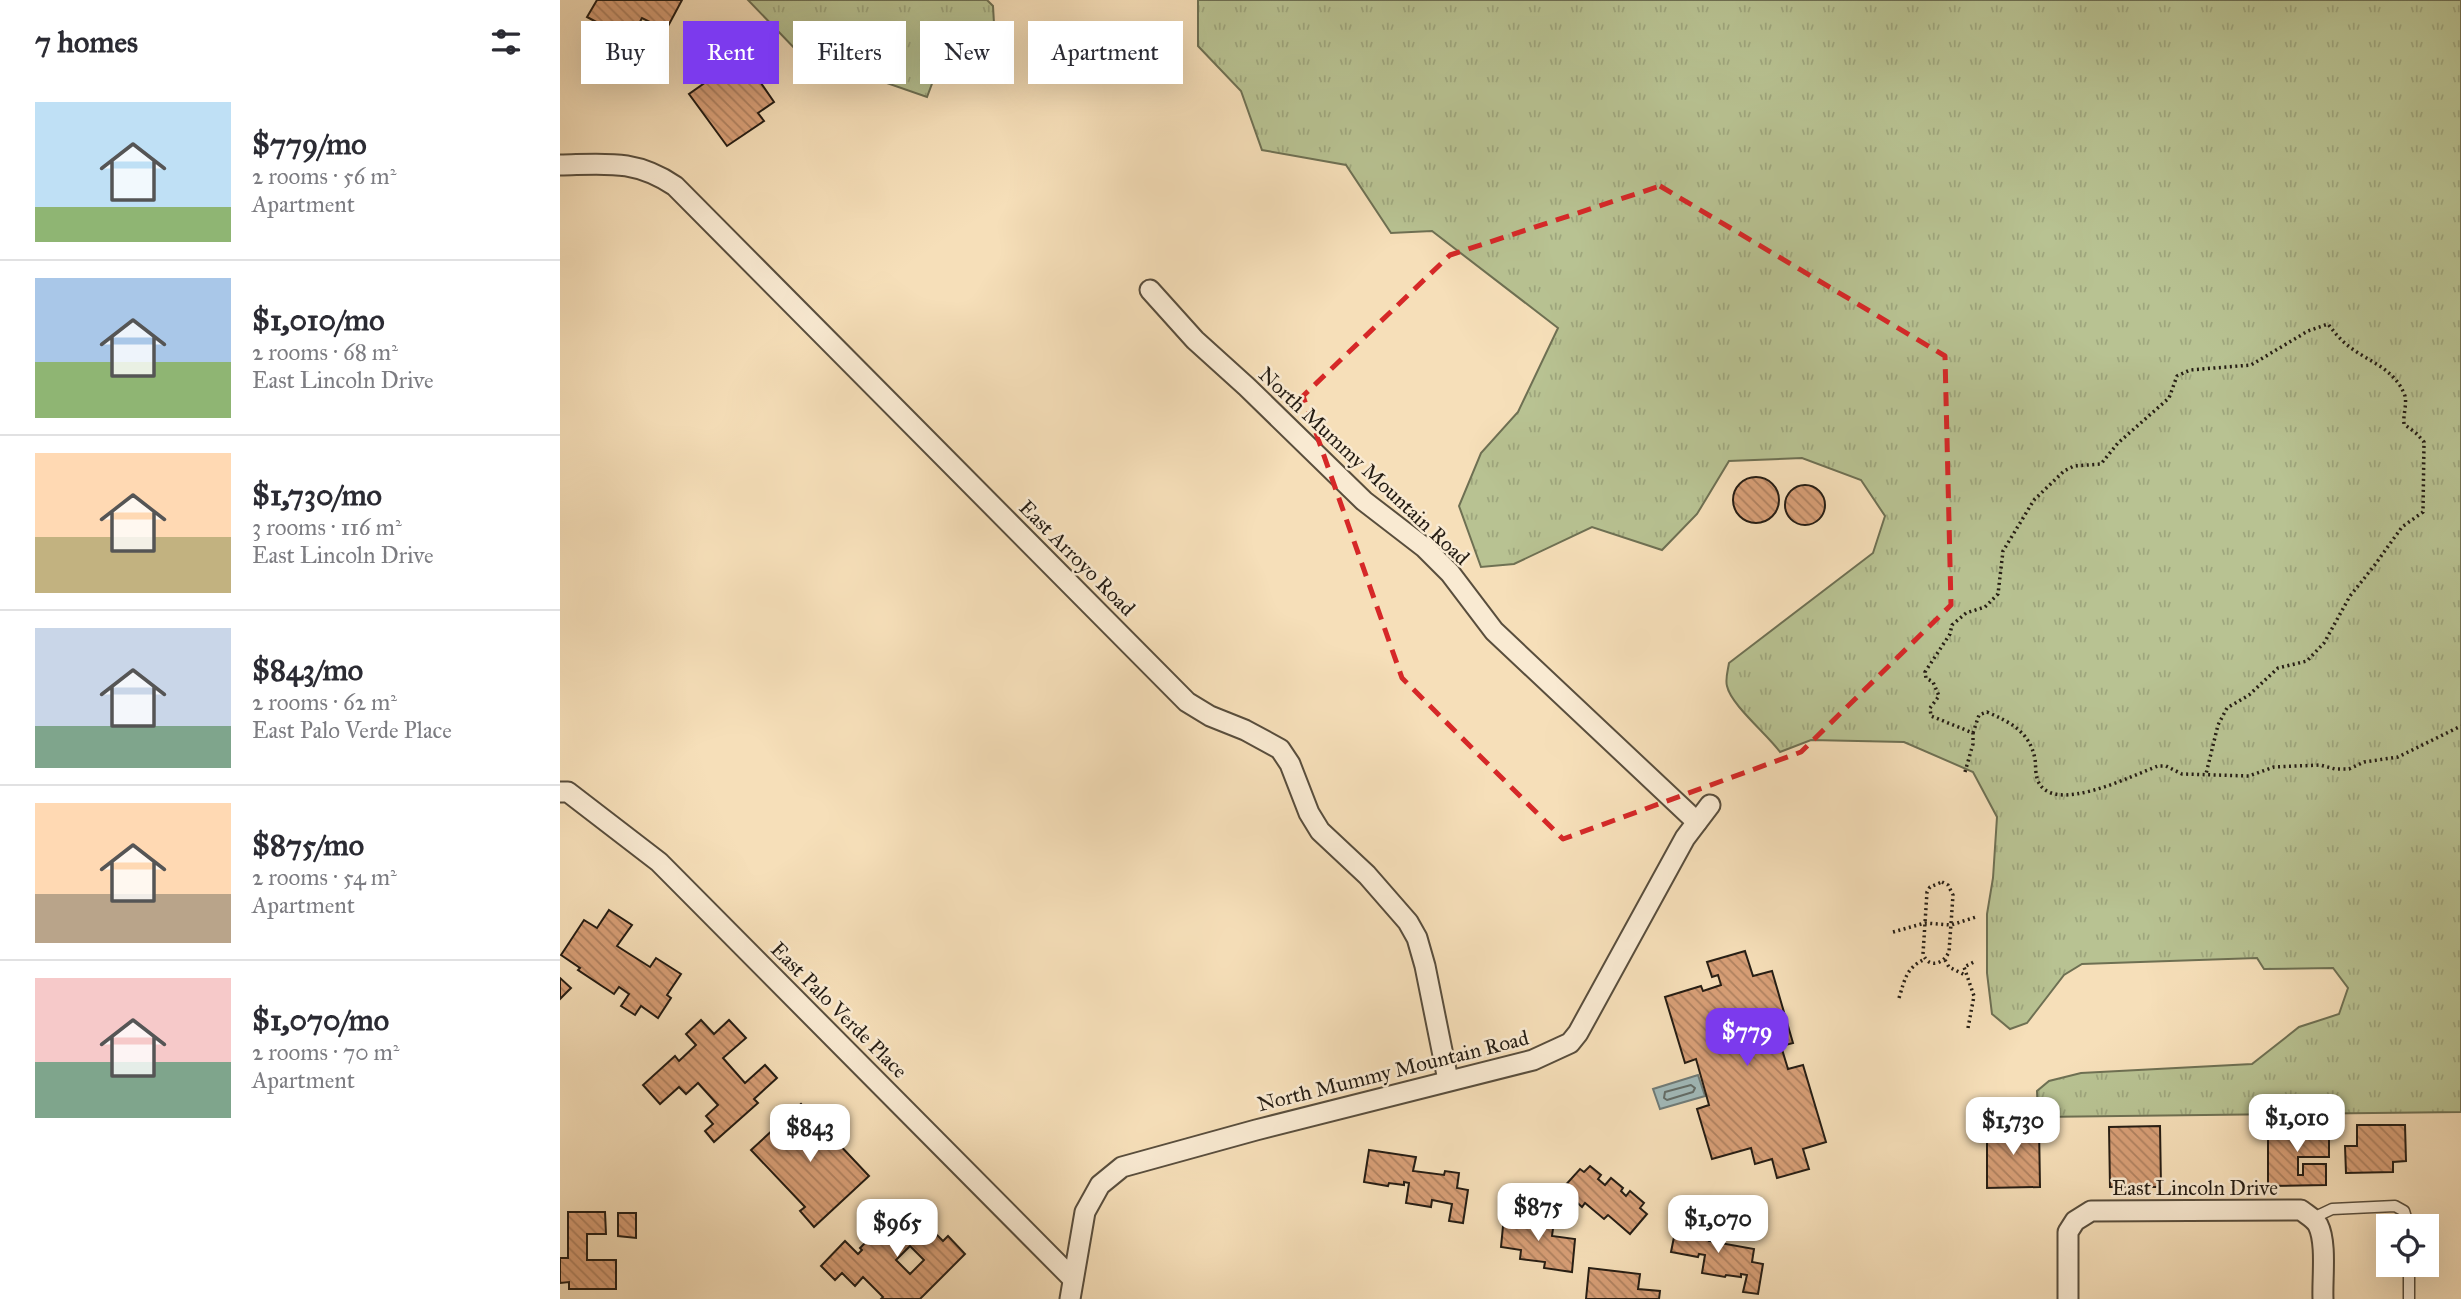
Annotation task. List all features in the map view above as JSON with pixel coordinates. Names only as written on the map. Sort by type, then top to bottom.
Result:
[{"type":"street","name":"East Arroyo Road","points":[[560,165],[624,165],[644,169],[675,186],[1187,702],[1210,716],[1245,730],[1280,749],[1290,764],[1309,813],[1320,831],[1382,891],[1408,922],[1417,938],[1448,1080]]},
{"type":"street","name":"North Mummy Mountain Road","points":[[1150,290],[1195,340],[1364,501],[1425,548],[1450,573],[1494,631],[1697,822]]},
{"type":"street","name":"East Palo Verde Place","points":[[560,792],[568,792],[659,862],[1073,1279]]},
{"type":"street","name":"North Mummy Mountain Road","points":[[1070,1299],[1085,1212],[1100,1185],[1122,1167],[1208,1142],[1533,1060],[1570,1043],[1685,838],[1710,805]]},
{"type":"street","name":"East Lincoln Drive","points":[[2068,1299],[2067,1232],[2076,1221],[2091,1211],[2301,1210],[2313,1218]]},
{"type":"street","points":[[2313,1218],[2319,1227],[2322,1243],[2323,1299]]},
{"type":"lane","points":[[2313,1218],[2332,1209],[2395,1206],[2405,1214]]},
{"type":"lane","points":[[2409,1277],[2409,1299]]},
{"type":"path","points":[[1973,733],[1931,716],[1930,708],[1938,696],[1933,682],[1926,678],[1926,672],[1950,634],[1952,625],[1966,613],[1985,607],[1998,594],[2003,551],[2034,499],[2064,471],[2074,466],[2101,464],[2118,443],[2169,398],[2177,376],[2190,370],[2251,365],[2308,331],[2328,324],[2348,346],[2390,372],[2403,392],[2406,400],[2404,424],[2424,442],[2423,512],[2402,527],[2350,596],[2324,643],[2307,661],[2277,668],[2249,695],[2227,708],[2218,725],[2206,774]]},
{"type":"path","points":[[1965,772],[1979,715],[1987,712],[2019,727],[2035,757],[2037,780],[2046,791],[2060,796],[2085,792],[2158,766],[2166,766],[2182,774],[2249,776],[2274,767],[2320,765],[2349,769],[2364,762],[2398,757],[2461,726]]},
{"type":"path","points":[[1941,882],[1948,885],[1953,895],[1949,952],[1939,964],[1931,963],[1923,954],[1925,923],[1927,892],[1930,887],[1941,882]]},
{"type":"path","points":[[1893,932],[1925,923],[1951,925],[1976,917]]},
{"type":"path","points":[[1899,998],[1907,974],[1914,965],[1925,959]]},
{"type":"path","points":[[1945,960],[1949,967],[1965,975]]},
{"type":"path","points":[[1968,1028],[1974,996],[1965,975],[1965,965],[1974,962]]},
{"type":"highlighted area","points":[[1660,186],[1945,356],[1951,605],[1801,752],[1563,839],[1402,678],[1303,396],[1450,255]]},
{"type":"green space","points":[[748,0],[987,0],[993,6],[994,21],[920,21],[920,84],[932,84],[927,97],[890,84],[906,84],[906,21],[793,21],[793,47],[779,32],[779,21],[768,21]]},
{"type":"green space","points":[[1198,0],[2461,0],[2461,1112],[2038,1117],[2037,1091],[2049,1081],[2081,1073],[2252,1064],[2299,1027],[2339,1014],[2348,988],[2333,968],[2264,969],[2257,958],[2082,964],[2064,975],[2027,1023],[2010,1029],[1992,1014],[1987,973],[1987,914],[1993,878],[1997,817],[1973,772],[1904,742],[1811,740],[1780,752],[1735,702],[1727,686],[1729,663],[1873,553],[1885,516],[1861,480],[1802,458],[1729,461],[1697,514],[1662,550],[1592,527],[1514,564],[1481,567],[1459,506],[1481,453],[1518,412],[1558,328],[1432,231],[1391,233],[1346,165],[1262,150],[1241,91],[1198,46]]},
{"type":"water","points":[[1698,1075],[1705,1096],[1660,1109],[1653,1089]]},
{"type":"building","points":[[597,0],[682,0],[669,24],[669,21],[648,21],[642,18],[640,21],[594,21],[587,17]]},
{"type":"building","points":[[703,84],[762,84],[774,102],[758,113],[764,121],[727,146],[689,94]]},
{"type":"building","points":[[1756,477],[1772,484],[1779,500],[1772,516],[1756,523],[1740,516],[1733,500],[1740,484]]},
{"type":"building","points":[[1805,485],[1819,491],[1825,505],[1819,519],[1805,525],[1791,519],[1785,505],[1791,491]]},
{"type":"building","points":[[609,910],[632,925],[617,946],[650,967],[656,958],[681,974],[667,995],[671,998],[658,1018],[641,1006],[635,1015],[621,1006],[629,994],[619,987],[614,994],[561,955],[584,920],[597,928]]},
{"type":"building","points":[[1745,951],[1753,976],[1772,971],[1793,1043],[1781,1046],[1788,1069],[1803,1065],[1826,1142],[1803,1149],[1809,1169],[1777,1178],[1772,1159],[1755,1164],[1751,1148],[1712,1159],[1697,1109],[1709,1105],[1696,1059],[1685,1063],[1665,997],[1701,986],[1703,991],[1721,985],[1718,975],[1712,977],[1707,962]]},
{"type":"building","points":[[560,978],[571,988],[560,999]]},
{"type":"building","points":[[701,1020],[714,1034],[729,1020],[746,1038],[723,1058],[745,1083],[765,1065],[777,1078],[754,1099],[758,1103],[714,1142],[705,1131],[713,1124],[706,1116],[718,1105],[698,1083],[686,1094],[679,1087],[660,1104],[643,1085],[675,1056],[679,1061],[696,1045],[686,1034]]},
{"type":"building","points":[[801,1104],[869,1176],[814,1227],[800,1211],[805,1207],[751,1150]]},
{"type":"building","points":[[2268,1125],[2329,1125],[2329,1157],[2298,1157],[2298,1175],[2303,1175],[2303,1164],[2326,1164],[2326,1185],[2268,1186]]},
{"type":"building","points":[[2357,1125],[2405,1125],[2406,1161],[2393,1162],[2393,1172],[2346,1173],[2345,1146],[2357,1146]]},
{"type":"building","points":[[2039,1126],[2040,1187],[1987,1188],[1987,1127]]},
{"type":"building","points":[[2160,1126],[2161,1187],[2110,1187],[2109,1127]]},
{"type":"building","points":[[1369,1150],[1416,1157],[1413,1171],[1444,1175],[1445,1171],[1459,1173],[1457,1188],[1468,1190],[1463,1223],[1449,1221],[1452,1204],[1432,1200],[1431,1207],[1406,1203],[1409,1183],[1389,1183],[1388,1186],[1364,1182]]},
{"type":"building","points":[[1590,1166],[1601,1175],[1598,1179],[1605,1185],[1611,1178],[1623,1188],[1621,1191],[1626,1196],[1630,1191],[1644,1203],[1640,1208],[1647,1214],[1630,1234],[1608,1215],[1604,1219],[1585,1203],[1582,1207],[1562,1189],[1580,1169],[1584,1172]]},
{"type":"building","points":[[899,1209],[915,1224],[920,1218],[943,1241],[948,1236],[965,1254],[920,1299],[881,1299],[883,1297],[863,1277],[855,1286],[842,1273],[835,1280],[821,1266],[845,1241],[858,1254],[862,1250],[860,1248]],"holes":[[[910,1246],[924,1260],[910,1274],[896,1260]]]},
{"type":"building","points":[[568,1212],[605,1212],[606,1234],[587,1234],[587,1260],[616,1260],[616,1289],[569,1289],[569,1282],[560,1283],[560,1258],[568,1258]]},
{"type":"building","points":[[618,1213],[636,1213],[636,1238],[618,1236]]},
{"type":"building","points":[[1504,1216],[1554,1221],[1552,1236],[1575,1239],[1572,1272],[1544,1268],[1545,1262],[1520,1259],[1521,1250],[1501,1247]]},
{"type":"building","points":[[1677,1222],[1712,1228],[1709,1241],[1754,1249],[1752,1262],[1763,1264],[1758,1294],[1743,1292],[1747,1275],[1725,1277],[1702,1273],[1705,1255],[1699,1254],[1698,1257],[1671,1252]]},
{"type":"building","points":[[1589,1268],[1640,1274],[1638,1289],[1660,1291],[1659,1299],[1586,1299]]}]
